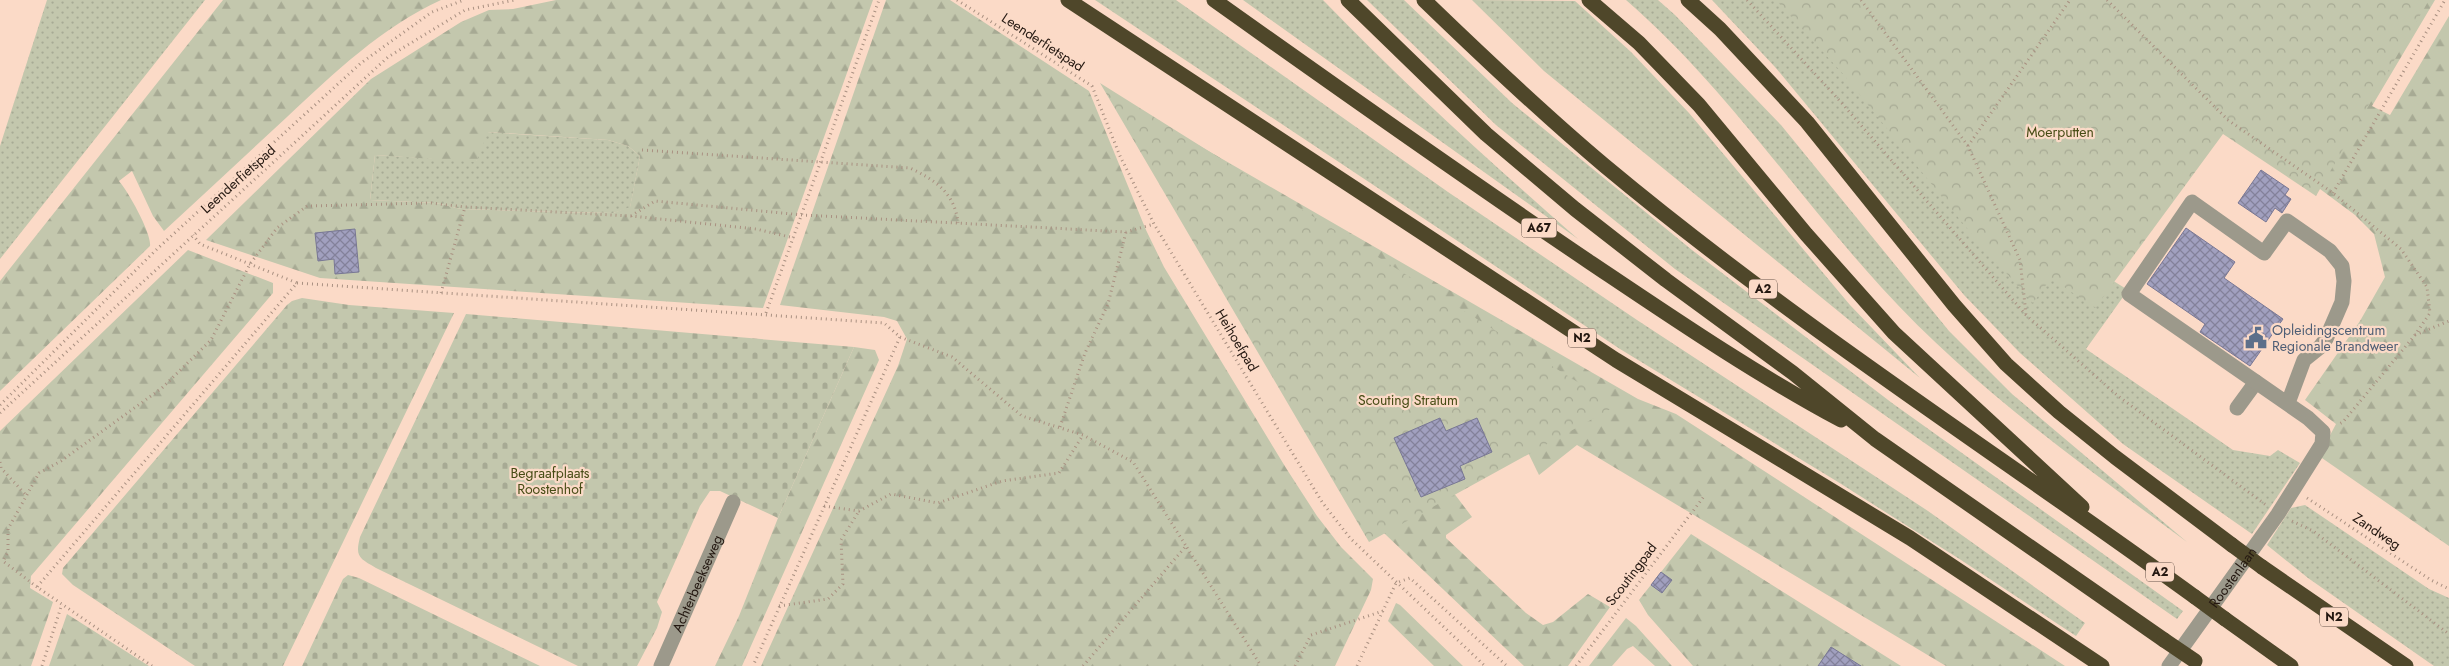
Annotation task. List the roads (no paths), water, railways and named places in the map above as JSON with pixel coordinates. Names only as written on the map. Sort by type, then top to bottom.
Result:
[{"type":"highway","name":"N2","points":[[1068,0],[1608,354],[1910,538],[2102,666]]},
{"type":"highway","name":"A67","points":[[1214,0],[1462,176],[1650,302],[1795,395],[1876,439]]},
{"type":"highway","points":[[1348,0],[1444,95],[1560,197],[1666,280],[1793,373],[1876,439],[2198,664]]},
{"type":"highway","name":"A2","points":[[1424,0],[1523,95],[1649,201],[1860,361],[2126,547],[2291,666]]},
{"type":"highway","points":[[1588,0],[1639,43],[1699,106],[1832,264],[1894,333],[2126,547]]},
{"type":"highway","name":"N2","points":[[1688,0],[1720,29],[1807,122],[1948,298],[2006,364],[2059,412],[2114,457],[2262,567],[2406,666]]},
{"type":"street","points":[[2192,202],[2264,253],[2287,221],[2330,251],[2342,266],[2344,281],[2342,302],[2323,344],[2304,360],[2288,403],[2129,294],[2192,202]]},
{"type":"street","points":[[2238,408],[2256,382]]},
{"type":"street","name":"Roostenlaan","points":[[2170,666],[2278,514],[2322,444],[2323,432],[2288,403]]},
{"type":"street","name":"Achterbeekseweg","points":[[661,666],[734,502]]},
{"type":"place","name":"Opleidingscentrum Regionale Brandweer","points":[[2256,338]]},
{"type":"park label","name":"Moerputten","points":[[2060,132]]},
{"type":"park label","name":"Scouting Stratum","points":[[1408,400]]},
{"type":"park label","name":"Begraafplaats Roostenhof","points":[[550,482]]}]
